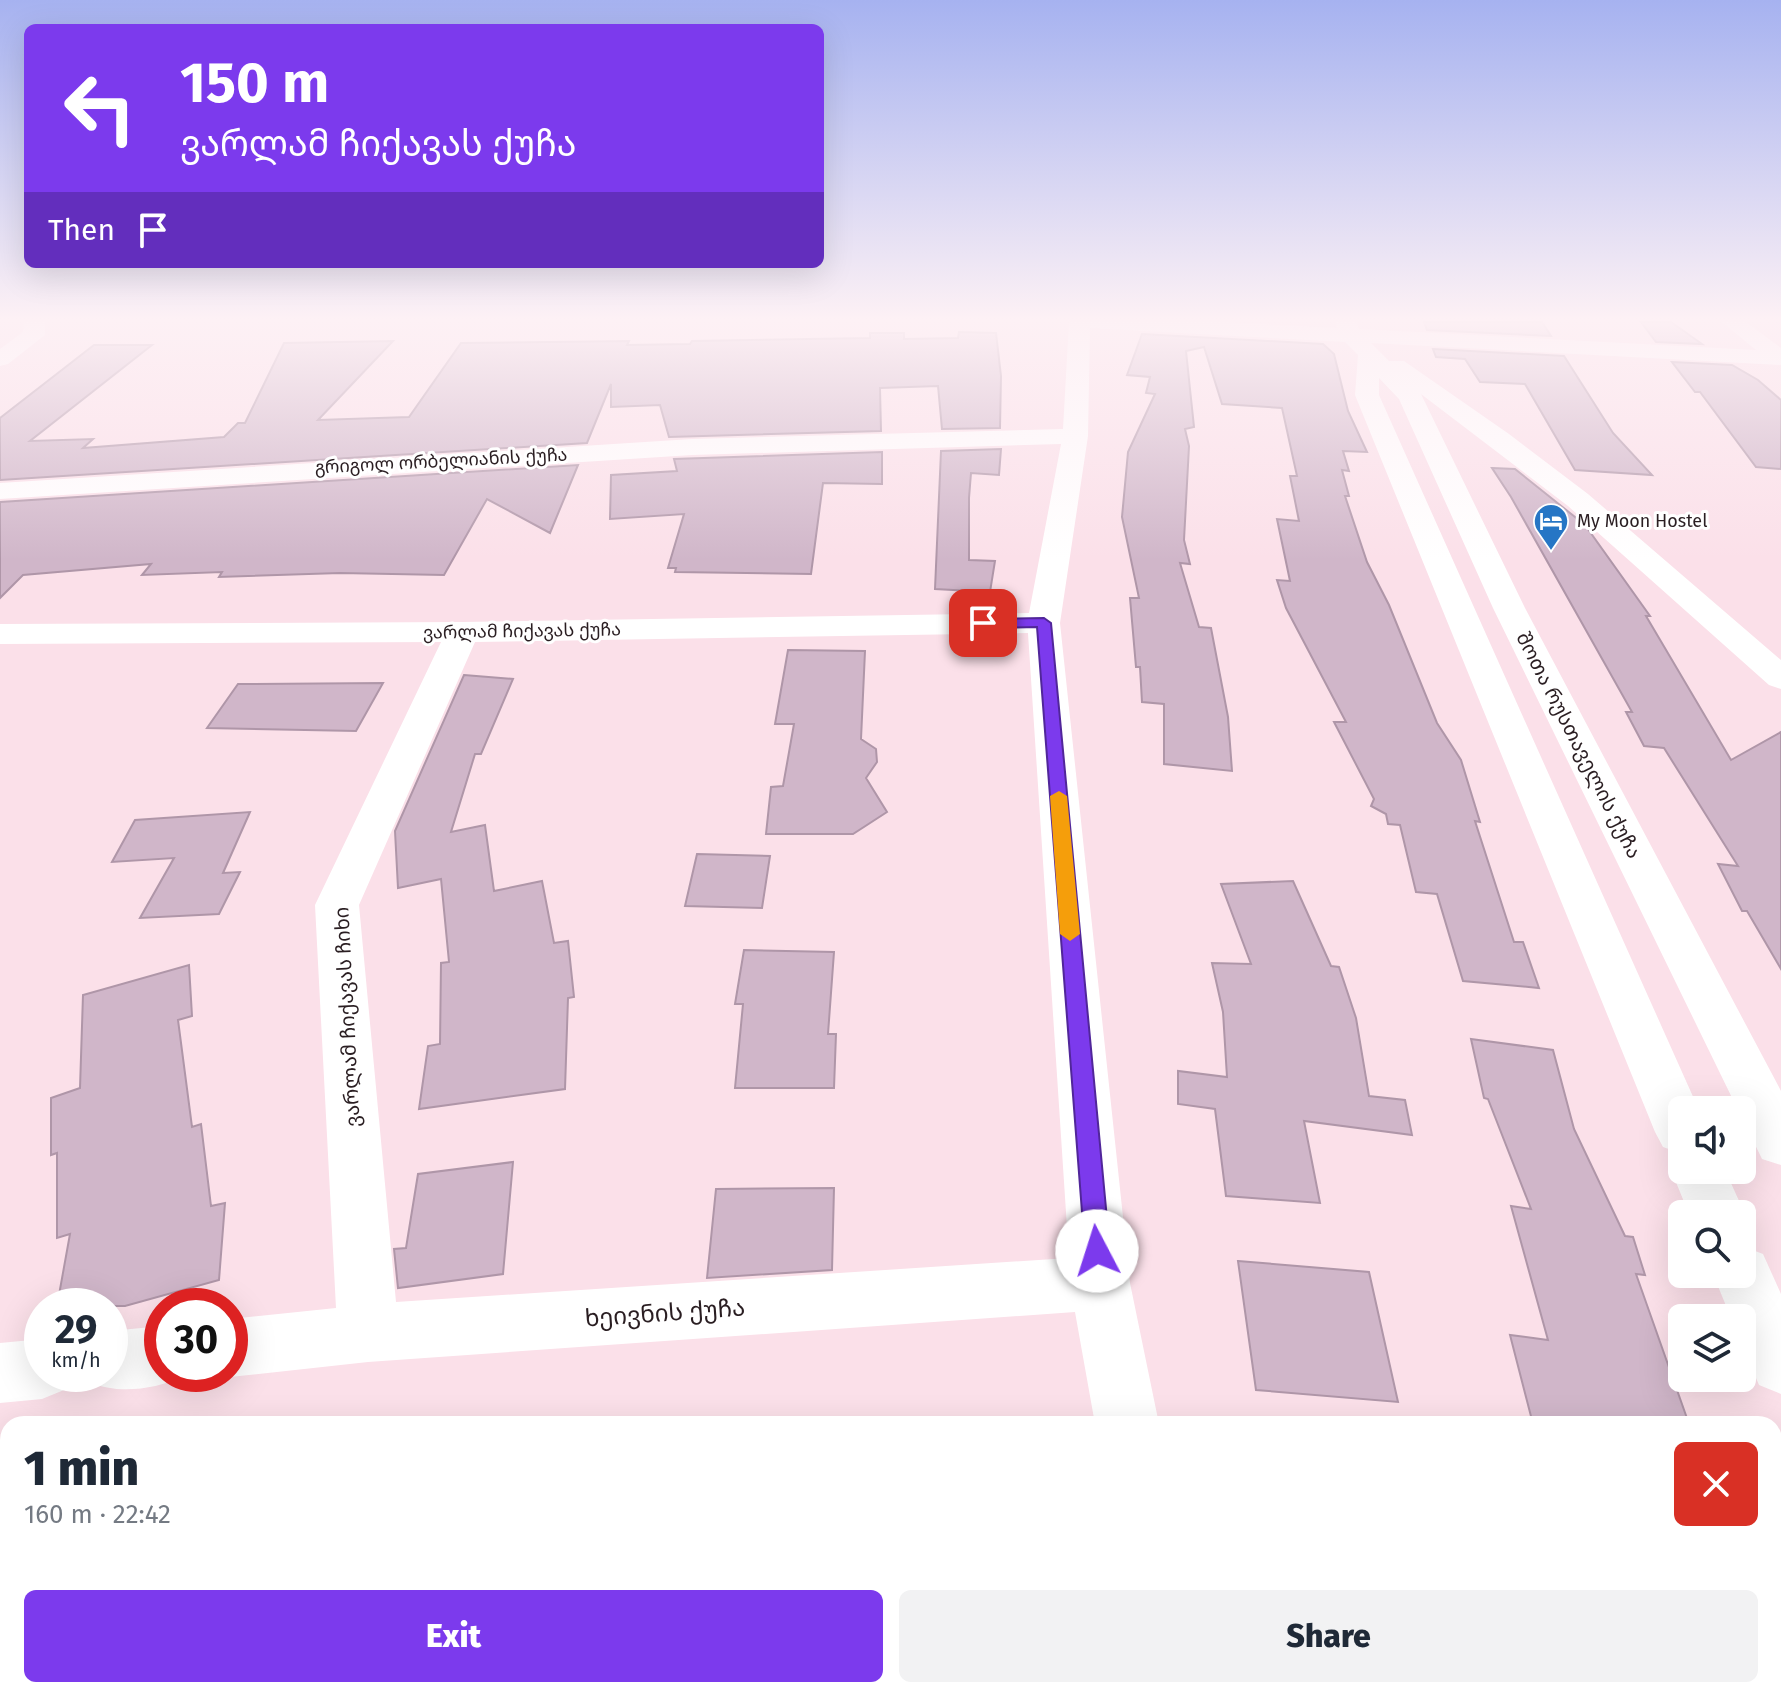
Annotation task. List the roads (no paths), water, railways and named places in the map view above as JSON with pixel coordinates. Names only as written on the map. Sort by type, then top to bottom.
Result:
[{"type":"street","points":[[1077,401],[1075,436],[1044,623],[1100,1283],[1125,1416]]},
{"type":"street","points":[[1370,401],[1668,1099]]},
{"type":"street","name":"შოთა რუსთაველის ქუჩა","points":[[1412,401],[1509,608],[1781,1143]]},
{"type":"street","points":[[1446,401],[1578,500],[1781,678]]},
{"type":"street","name":"გრიგოლ ორბელიანის ქუჩა","points":[[0,491],[274,471],[692,447],[1075,436]]},
{"type":"street","name":"ვარლამ ჩიქავას ქუჩა","points":[[0,634],[463,632],[1044,623]]},
{"type":"street","name":"ვარლამ ჩიქავას ჩიხი","points":[[368,1333],[337,905],[463,632]]},
{"type":"street","name":"ხეივნის ქუჩა","points":[[248,1346],[368,1333],[1100,1283]]},
{"type":"street","points":[[1748,1288],[1781,1364]]},
{"type":"street","points":[[0,1373],[24,1371]]},
{"type":"place","name":"My Moon Hostel","points":[[1551,552]]}]
